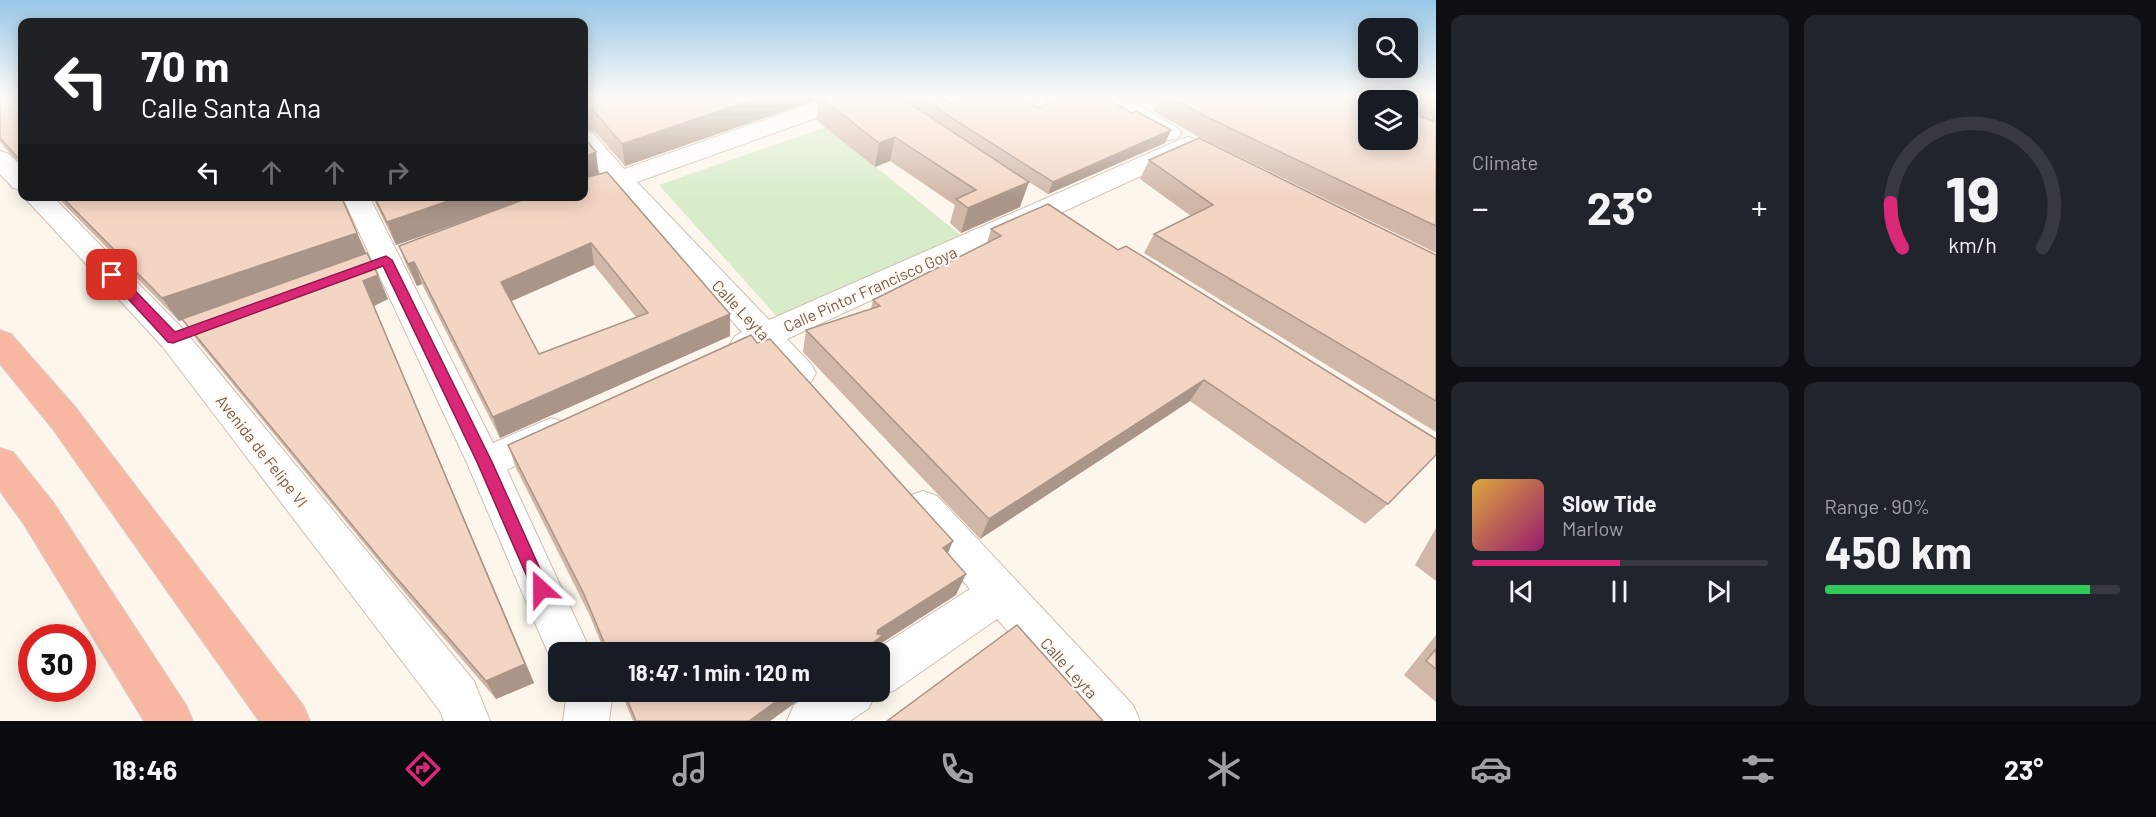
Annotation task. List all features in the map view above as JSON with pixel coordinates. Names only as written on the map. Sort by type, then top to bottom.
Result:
[{"type":"highway","points":[[0,342],[64,418],[287,721]]},
{"type":"highway","points":[[0,463],[39,514],[170,721]]},
{"type":"street","points":[[588,190],[757,131]]},
{"type":"street","name":"Calle Pintor Francisco Goya","points":[[723,355],[1047,208],[1200,150],[1165,131]]},
{"type":"street","name":"Calle Leyta","points":[[588,143],[822,398]]},
{"type":"street","points":[[0,159],[18,178]]},
{"type":"street","points":[[1013,189],[1079,229]]},
{"type":"street","name":"Avenida de Felipe VI","points":[[41,201],[184,334],[458,697],[467,721]]},
{"type":"street","points":[[357,201],[485,462],[565,642]]},
{"type":"street","points":[[485,462],[576,421]]},
{"type":"street","name":"Calle Leyta","points":[[903,486],[1117,721]]},
{"type":"street","points":[[890,667],[1000,593]]},
{"type":"street","points":[[586,721],[588,702]]},
{"type":"street","points":[[810,721],[839,702]]},
{"type":"green space","points":[[816,131],[831,131],[962,236],[778,318],[659,185]]},
{"type":"building","points":[[0,131],[18,131],[18,158],[0,138]]},
{"type":"building","points":[[611,131],[661,131],[622,144]]},
{"type":"building","points":[[863,131],[951,131],[1029,182],[968,208],[956,199],[976,190],[895,137],[879,143]]},
{"type":"building","points":[[972,131],[1170,131],[1053,182]]},
{"type":"building","points":[[1236,131],[1358,131],[1358,150],[1418,150],[1418,131],[1436,131],[1436,226]]},
{"type":"building","points":[[1199,138],[1436,255],[1436,401],[1154,234],[1213,205],[1149,160]]},
{"type":"building","points":[[588,142],[596,152],[588,155]]},
{"type":"building","points":[[607,172],[730,314],[493,417],[414,262],[408,264],[399,246],[520,201],[588,201],[588,177]],"holes":[[[591,243],[648,313],[539,354],[501,282]]]},
{"type":"building","points":[[66,201],[343,201],[357,233],[162,298]]},
{"type":"building","points":[[376,201],[448,201],[387,222]]},
{"type":"building","points":[[1048,204],[1118,250],[1126,246],[1436,439],[1436,455],[1388,504],[1204,380],[989,519],[806,330],[880,306],[873,300],[1001,236],[991,229]]},
{"type":"building","points":[[367,253],[378,275],[363,281],[525,664],[486,681],[381,560],[182,319]]},
{"type":"building","points":[[751,335],[757,343],[770,339],[953,541],[943,548],[966,574],[878,630],[877,634],[883,635],[874,642],[604,642],[584,594],[508,445]]},
{"type":"building","points":[[1017,625],[1103,721],[887,721]]},
{"type":"building","points":[[1436,649],[1436,669],[1426,661]]},
{"type":"building","points":[[628,702],[775,702],[749,721],[636,721]]},
{"type":"route","points":[[112,275],[173,338],[386,260],[485,462],[541,589]]}]
